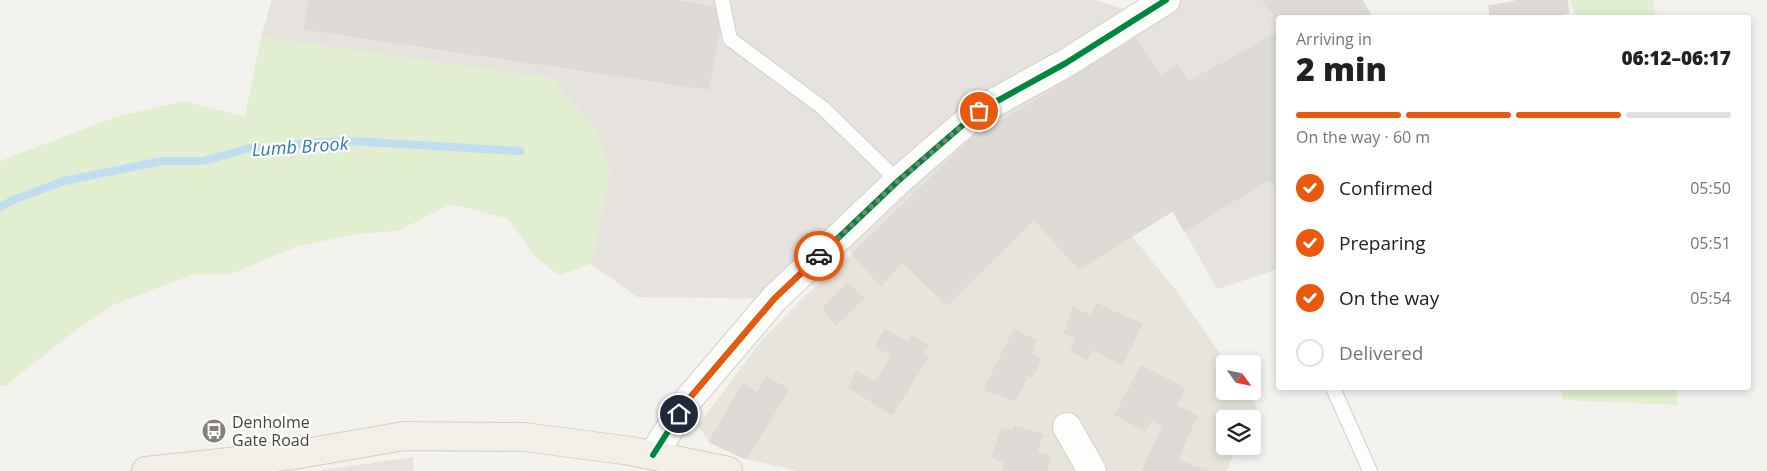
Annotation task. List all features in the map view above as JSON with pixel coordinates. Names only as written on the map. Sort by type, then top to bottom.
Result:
[{"type":"main road","points":[[146,471],[294,455],[404,436],[524,437],[631,451],[728,471]]},
{"type":"street","points":[[653,456],[688,400],[774,299],[898,181],[979,111],[1066,63],[1166,0]]},
{"type":"street","points":[[1067,427],[1092,471]]},
{"type":"lane","points":[[722,0],[730,39],[823,108],[898,181]]},
{"type":"lane","points":[[1334,390],[1370,471]]},
{"type":"shaded area","points":[[272,0],[1096,0],[1143,15],[1166,0],[1362,0],[1372,15],[1276,15],[1276,270],[1217,289],[1173,211],[1079,269],[1034,221],[947,305],[902,262],[881,286],[838,238],[774,299],[637,297],[591,264],[610,168],[551,79],[261,37]]},
{"type":"shaded area","points":[[994,15],[1119,26],[985,97],[949,42],[948,18]]},
{"type":"shaded area","points":[[1034,220],[1132,236],[1182,298],[1221,355],[1216,355],[1216,400],[1252,400],[1257,407],[1256,410],[1216,410],[1216,455],[1234,455],[1226,471],[797,471],[746,459],[709,442],[698,426],[761,341],[804,297],[852,254],[902,262],[947,305]]},
{"type":"shaded area","points":[[413,457],[414,471],[317,471]]},
{"type":"green space","points":[[1571,0],[1653,0],[1656,15],[1575,15]]},
{"type":"green space","points":[[261,37],[551,78],[595,127],[610,168],[591,264],[559,275],[536,258],[508,219],[451,204],[398,231],[355,234],[296,247],[231,274],[192,275],[115,304],[76,330],[5,386],[0,386],[0,161],[115,117],[184,101],[245,117]]},
{"type":"green space","points":[[1562,390],[1677,390],[1678,405],[1562,400]]},
{"type":"building","points":[[309,0],[668,0],[724,8],[708,89],[304,29]]},
{"type":"building","points":[[1262,0],[1362,0],[1371,15],[1276,15],[1276,19]]},
{"type":"building","points":[[1520,0],[1567,0],[1569,13],[1561,15],[1490,15],[1489,6]]},
{"type":"building","points":[[1276,34],[1276,188],[1270,179],[1184,231],[1173,211],[1079,269],[1034,220],[947,305],[902,262],[881,286],[852,254],[969,141],[1135,39],[1161,76],[1177,64],[1188,82]]},
{"type":"building","points":[[847,283],[864,298],[836,325],[823,308]]},
{"type":"building","points":[[1097,304],[1142,324],[1122,365],[1093,349],[1087,359],[1071,351],[1076,338],[1064,333],[1073,307],[1091,316]]},
{"type":"building","points":[[885,330],[908,342],[912,336],[928,345],[922,353],[928,357],[892,415],[849,387],[856,371],[875,382],[892,356],[875,346]]},
{"type":"building","points":[[1014,330],[1036,340],[1031,354],[1041,359],[1032,378],[1028,376],[1015,401],[984,390]]},
{"type":"building","points":[[1141,366],[1185,388],[1176,405],[1197,416],[1177,460],[1209,471],[1142,471],[1163,426],[1151,420],[1145,431],[1115,415]]},
{"type":"building","points":[[766,377],[789,389],[746,459],[709,442],[743,384],[757,393]]},
{"type":"building","points":[[1015,426],[1043,435],[1036,453],[1051,456],[1047,471],[1002,471],[1005,463],[992,457],[1002,428],[1013,431]]},
{"type":"waterway","name":"Lumb Brook","points":[[0,207],[13,200],[64,181],[162,161],[203,161],[250,148],[272,149],[304,143],[351,141],[520,151]]},
{"type":"cycle path","points":[[653,455],[688,400],[774,299],[898,181],[979,111],[1066,63],[1166,0]]},
{"type":"way so far","points":[[819,256],[898,181],[979,111]]},
{"type":"place","name":"Denholme Gate Road","points":[[214,431]]},
{"type":"route","points":[[679,414],[688,400],[774,299],[819,256]]}]
